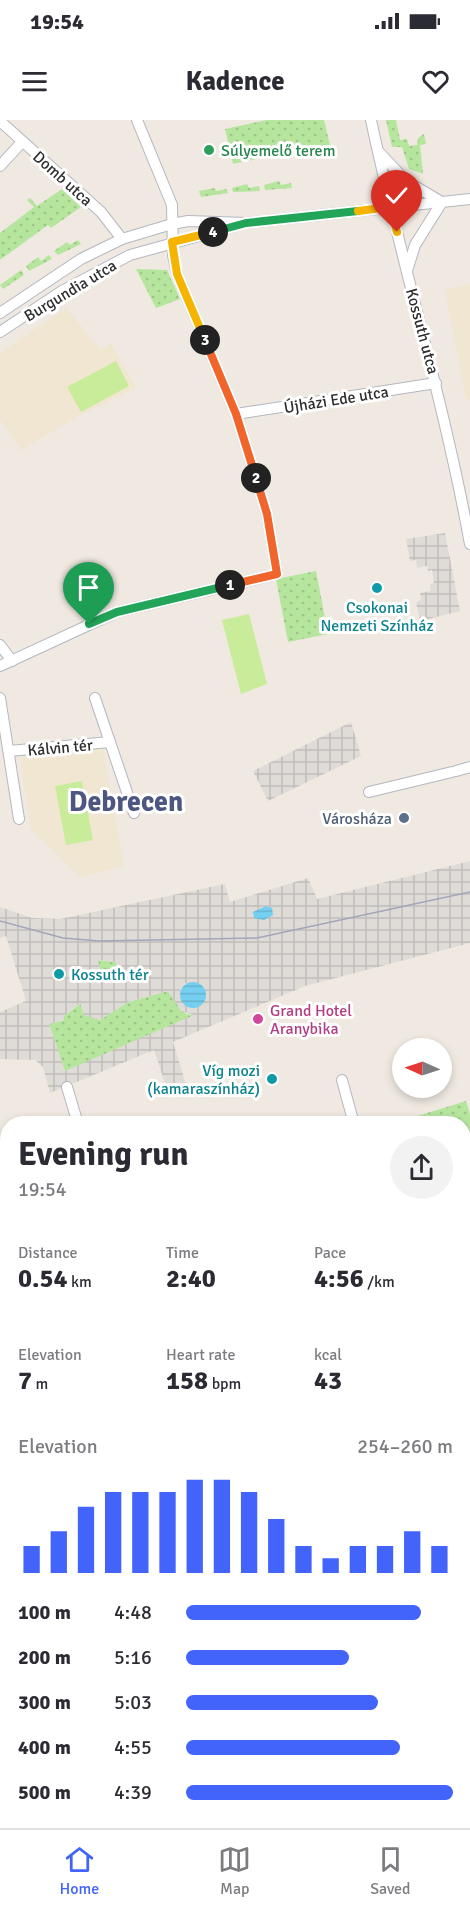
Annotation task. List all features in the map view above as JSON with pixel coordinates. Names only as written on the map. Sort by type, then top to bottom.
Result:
[{"type":"street","points":[[0,666],[117,612],[277,574],[267,514],[236,414],[177,274],[172,242],[172,208],[167,188],[137,120]]},
{"type":"street","name":"Kossuth utca","points":[[371,120],[390,207],[436,383],[470,544]]},
{"type":"street","name":"Domb utca","points":[[0,121],[101,212],[122,240]]},
{"type":"street","points":[[0,166],[22,141]]},
{"type":"street","points":[[377,151],[406,181],[442,202],[415,245],[407,271]]},
{"type":"street","name":"Burgundia utca","points":[[0,332],[88,275],[130,255],[172,242],[246,223],[470,199]]},
{"type":"street","name":"Burgundia utca","points":[[0,312],[81,259],[122,240],[188,221],[246,223]]},
{"type":"street","name":"Újházi Ede utca","points":[[236,414],[436,383]]},
{"type":"street","points":[[0,645],[12,661]]},
{"type":"street","name":"Kálvin tér","points":[[0,698],[19,819]]},
{"type":"street","points":[[95,698],[134,813]]},
{"type":"street","name":"Kálvin tér","points":[[9,752],[110,742]]},
{"type":"street","points":[[369,792],[470,767]]},
{"type":"street","points":[[342,1080],[352,1116]]},
{"type":"street","points":[[67,1087],[76,1116]]},
{"type":"shaded area","points":[[470,284],[470,399],[466,400],[445,290]]},
{"type":"shaded area","points":[[66,308],[101,350],[111,343],[136,388],[77,417],[21,450],[0,419],[0,353]]},
{"type":"shaded area","points":[[445,533],[460,611],[420,621],[416,602],[421,600],[420,593],[431,591],[430,584],[434,583],[432,570],[428,571],[427,566],[417,568],[416,560],[410,561],[406,539]]},
{"type":"shaded area","points":[[351,722],[361,756],[268,801],[253,771]]},
{"type":"shaded area","points":[[103,747],[124,866],[81,877],[31,830],[20,758]]},
{"type":"shaded area","name":"Kossuth tér","points":[[470,861],[470,943],[305,986],[173,1042],[187,1088],[169,1095],[154,1050],[50,1093],[43,1067],[35,1060],[0,1059],[0,1012],[26,1001],[6,936],[0,938],[0,907],[32,918],[60,919],[225,884],[230,902],[308,878],[317,899]],"holes":[[[98,960],[116,962],[117,967],[102,979]],[[185,983],[206,995],[201,1006],[180,990]],[[168,991],[181,1011],[194,1015],[65,1071],[49,1024],[64,1020],[64,1016],[80,1003],[84,1015],[100,1020],[128,1002]]]},
{"type":"green space","points":[[266,120],[324,120],[330,145],[233,164],[225,129]]},
{"type":"green space","points":[[386,120],[396,120],[400,140],[407,139],[409,146],[417,145],[418,138],[424,134],[426,144],[420,145],[423,174],[409,169],[402,147],[392,147]]},
{"type":"green space","points":[[279,181],[281,185],[291,183],[292,188],[265,190],[264,185]]},
{"type":"green space","points":[[247,184],[249,188],[259,186],[260,191],[233,192],[232,188]]},
{"type":"green space","points":[[215,188],[216,191],[227,189],[228,193],[201,197],[199,191]]},
{"type":"green space","points":[[62,189],[81,207],[51,228],[48,225],[0,260],[0,233],[34,207],[27,200],[30,198],[37,206]]},
{"type":"green space","points":[[78,240],[81,244],[58,255],[54,251],[67,242],[70,245]]},
{"type":"green space","points":[[49,255],[52,259],[29,271],[26,266],[38,257],[41,261]]},
{"type":"green space","points":[[136,269],[167,270],[180,299],[156,308]]},
{"type":"green space","points":[[21,270],[24,275],[3,289],[0,285]]},
{"type":"green space","points":[[116,361],[129,386],[81,412],[67,387]]},
{"type":"green space","points":[[316,571],[328,634],[288,642],[276,579]]},
{"type":"green space","points":[[249,614],[267,684],[241,694],[222,620]]},
{"type":"green space","points":[[82,781],[93,840],[66,845],[55,786]]},
{"type":"green space","points":[[97,960],[116,962],[118,967],[101,979]]},
{"type":"green space","points":[[168,991],[186,1014],[195,1015],[65,1072],[49,1024],[64,1020],[64,1016],[81,1003],[100,1020],[128,1002]]},
{"type":"green space","points":[[466,1101],[470,1114],[470,1116],[417,1116]]},
{"type":"water","points":[[266,906],[272,908],[273,915],[264,920],[254,918],[253,912]]},
{"type":"water","points":[[193,982],[202,986],[206,995],[202,1004],[193,1008],[184,1004],[180,995],[184,986]]},
{"type":"tram line","points":[[0,921],[63,938],[99,941],[257,938],[470,892]]},
{"type":"place","name":"Súlyemelő terem","points":[[209,150]]},
{"type":"place","name":"Csokonai Nemzeti Színház","points":[[377,588]]},
{"type":"place","name":"Városháza","points":[[404,818]]},
{"type":"place","name":"Kossuth tér","points":[[59,974]]},
{"type":"place","name":"Grand Hotel Aranybika","points":[[258,1019]]},
{"type":"place","name":"Víg mozi (kamaraszínház)","points":[[272,1079]]},
{"type":"district","name":"Debrecen","points":[[126,801]]},
{"type":"route","points":[[89,624],[117,612],[277,574],[267,514],[236,414],[177,274],[172,242],[246,223],[390,207],[397,232]]}]
